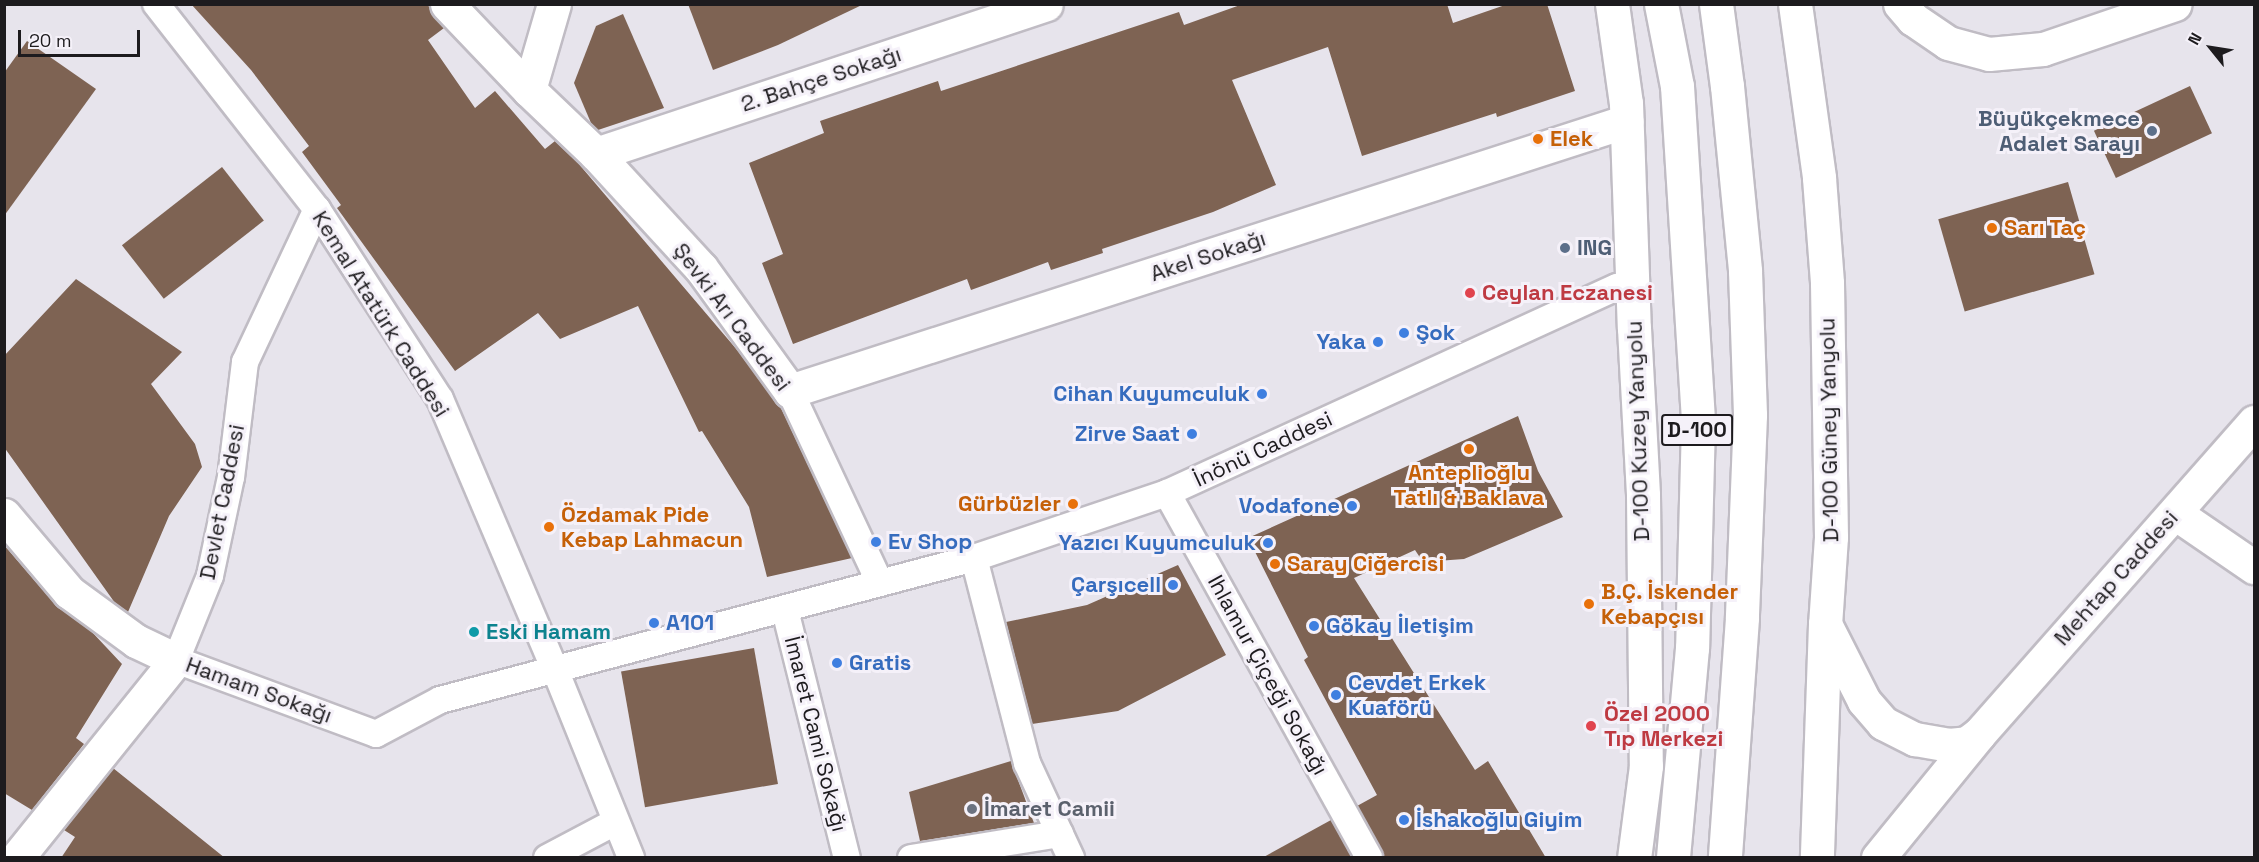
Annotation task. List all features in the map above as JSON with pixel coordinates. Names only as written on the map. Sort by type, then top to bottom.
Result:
[{"type":"main road","name":"Şevki Arı Caddesi","points":[[447,4],[529,90],[596,154],[701,268],[790,391]]},
{"type":"main road","points":[[529,90],[554,4]]},
{"type":"main road","name":"2. Bahçe Sokağı","points":[[596,154],[1046,4]]},
{"type":"main road","name":"D-100 Kuzey Yanyolu","points":[[1612,4],[1627,121],[1632,283],[1643,495],[1646,766],[1634,858]]},
{"type":"main road","name":"D-100","points":[[1661,4],[1677,86],[1698,423],[1692,648],[1673,858]]},
{"type":"main road","name":"D-100","points":[[1716,4],[1727,86],[1745,272],[1750,415],[1742,618],[1725,858]]},
{"type":"main road","name":"D-100 Güney Yanyolu","points":[[1795,4],[1819,178],[1827,283],[1831,537],[1825,624],[1817,858]]},
{"type":"main road","points":[[1900,4],[1913,19],[1948,43],[1989,54],[2043,49],[2175,4]]},
{"type":"main road","name":"Akel Sokağı","points":[[790,391],[1627,121]]},
{"type":"main road","name":"Mehtap Caddesi","points":[[1878,858],[1979,734],[2254,422]]},
{"type":"main road","points":[[2175,513],[2254,567]]},
{"type":"main road","name":"Hamam Sokağı","points":[[4,515],[69,592],[136,641],[176,660]]},
{"type":"main road","points":[[1825,624],[1864,701],[1883,723],[1915,739],[1949,746],[1967,743],[1979,734]]},
{"type":"main road","name":"Devlet Caddesi","points":[[17,858],[176,660]]},
{"type":"street","name":"Kemal Atatürk Caddesi","points":[[156,4],[317,209],[440,399],[554,667],[631,858]]},
{"type":"street","name":"Devlet Caddesi","points":[[176,660],[210,576],[231,477],[245,362],[317,209]]},
{"type":"street","name":"İnönü Caddesi","points":[[785,610],[974,558],[1167,493],[1617,287],[1632,283]]},
{"type":"street","name":"Şevki Arı Caddesi","points":[[790,391],[880,583]]},
{"type":"street","name":"Ihlamur Çiçeği Sokağı","points":[[1167,493],[1369,858]]},
{"type":"street","points":[[974,558],[1027,763],[1071,858]]},
{"type":"street","name":"Hamam Sokağı","points":[[176,660],[376,734],[440,700],[554,667],[785,610]]},
{"type":"street","name":"İmaret Cami Sokağı","points":[[785,610],[847,858]]},
{"type":"street","points":[[547,858],[615,822]]},
{"type":"street","points":[[911,858],[1060,834]]},
{"type":"building","points":[[191,4],[427,4],[444,28],[428,40],[475,108],[495,91],[545,149],[555,141],[578,163],[738,351],[782,410],[852,558],[767,577],[749,507],[702,431],[699,432],[638,306],[560,339],[538,313],[455,371],[337,208],[341,205],[302,152],[309,146],[251,70]]},
{"type":"building","points":[[688,4],[864,4],[778,45],[713,70]]},
{"type":"building","points":[[1243,4],[1447,4],[1453,23],[1508,4],[1547,4],[1575,91],[1497,117],[1496,113],[1362,156],[1328,47],[1232,80],[1276,185],[1213,212],[1102,249],[1103,253],[1051,270],[1048,262],[971,290],[967,279],[793,344],[762,263],[783,254],[749,163],[824,133],[820,121],[938,81],[941,91],[1179,12],[1184,25]]},
{"type":"building","points":[[623,14],[664,108],[598,130],[591,123],[574,83],[596,26]]},
{"type":"building","points":[[27,41],[96,89],[4,216],[4,73]]},
{"type":"building","name":"Büyükçekmece Adalet Sarayı","points":[[2190,86],[2212,133],[2116,178],[2094,131]]},
{"type":"building","points":[[222,167],[264,221],[164,299],[122,245]]},
{"type":"building","points":[[2068,182],[2094,274],[1965,311],[1938,219]]},
{"type":"building","points":[[76,279],[182,352],[151,384],[195,444],[202,467],[169,516],[128,612],[115,603],[4,447],[4,356]]},
{"type":"building","points":[[1518,416],[1538,471],[1563,517],[1464,559],[1423,562],[1415,550],[1354,578],[1475,770],[1488,761],[1546,858],[1384,858],[1357,806],[1377,795],[1304,660],[1308,657],[1248,538]]},
{"type":"building","points":[[4,545],[55,604],[91,631],[122,664],[76,738],[84,744],[32,810],[4,793]]},
{"type":"building","points":[[1178,565],[1226,655],[1118,711],[1032,724],[1006,622],[1087,605]]},
{"type":"building","points":[[754,648],[778,784],[645,807],[621,671]]},
{"type":"building","name":"İmaret Camii","points":[[1011,761],[1034,823],[920,841],[909,792]]},
{"type":"building","points":[[113,768],[225,858],[61,858],[75,837],[64,830]]},
{"type":"building","points":[[1331,820],[1352,858],[1262,858]]},
{"type":"place","name":"Büyükçekmece Adalet Sarayı","points":[[2152,131]]},
{"type":"place","name":"Elek","points":[[1538,139]]},
{"type":"place","name":"Sarı Taç","points":[[1992,228]]},
{"type":"place","name":"ING","points":[[1565,248]]},
{"type":"place","name":"Ceylan Eczanesi","points":[[1470,293]]},
{"type":"place","name":"Şok","points":[[1404,333]]},
{"type":"place","name":"Yaka","points":[[1378,342]]},
{"type":"place","name":"Cihan Kuyumculuk","points":[[1262,394]]},
{"type":"place","name":"Zirve Saat","points":[[1192,434]]},
{"type":"place","name":"Anteplioğlu Tatlı & Baklava","points":[[1469,449]]},
{"type":"place","name":"Gürbüzler","points":[[1073,504]]},
{"type":"place","name":"Vodafone","points":[[1352,506]]},
{"type":"place","name":"Özdamak Pide Kebap Lahmacun","points":[[549,527]]},
{"type":"place","name":"Ev Shop","points":[[876,542]]},
{"type":"place","name":"Yazıcı Kuyumculuk","points":[[1268,543]]},
{"type":"place","name":"Saray Ciğercisi","points":[[1275,564]]},
{"type":"place","name":"Çarşıcell","points":[[1173,585]]},
{"type":"place","name":"B.Ç. İskender Kebapçısı","points":[[1589,604]]},
{"type":"place","name":"A101","points":[[654,623]]},
{"type":"place","name":"Gökay İletişim","points":[[1314,626]]},
{"type":"place","name":"Eski Hamam","points":[[474,632]]},
{"type":"place","name":"Gratis","points":[[837,663]]},
{"type":"place","name":"Cevdet Erkek Kuaförü","points":[[1336,695]]},
{"type":"place","name":"Özel 2000 Tıp Merkezi","points":[[1591,726]]},
{"type":"place","name":"İmaret Camii","points":[[972,809]]},
{"type":"place","name":"İshakoğlu Giyim","points":[[1404,820]]}]
